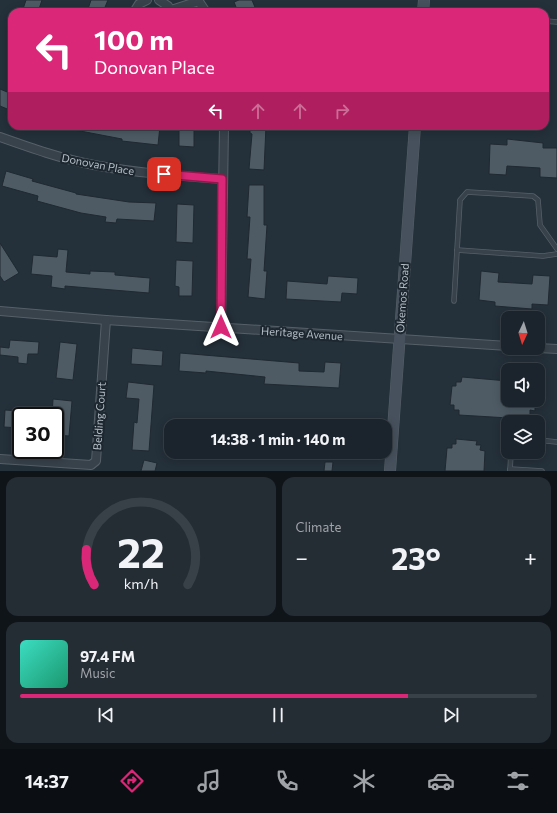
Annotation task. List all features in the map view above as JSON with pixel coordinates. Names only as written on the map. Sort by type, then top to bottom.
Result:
[{"type":"main road","name":"Okemos Road","points":[[390,471],[415,130]]},
{"type":"street","points":[[136,8],[139,4],[147,0]]},
{"type":"street","points":[[160,0],[169,8]]},
{"type":"street","points":[[179,8],[198,0]]},
{"type":"street","points":[[221,327],[224,130]]},
{"type":"street","name":"Donovan Place","points":[[0,137],[40,152],[92,165],[133,172],[222,179]]},
{"type":"street","name":"Heritage Avenue","points":[[0,311],[106,320],[501,346]]},
{"type":"street","name":"Belding Court","points":[[0,459],[91,466],[96,461],[106,320]]},
{"type":"street","points":[[545,348],[557,349]]},
{"type":"lane","points":[[454,301],[460,200],[467,192],[533,196],[538,200],[540,225],[557,249]]},
{"type":"lane","points":[[457,250],[543,256],[557,254]]},
{"type":"lane","points":[[545,441],[557,442]]},
{"type":"lane","points":[[511,459],[510,470],[542,471]]},
{"type":"building","points":[[26,0],[42,0],[39,8],[23,8]]},
{"type":"building","points":[[91,0],[108,0],[105,8],[88,8]]},
{"type":"building","points":[[239,0],[252,0],[255,8],[236,8],[234,2]]},
{"type":"building","points":[[0,89],[8,92],[8,109],[0,106]]},
{"type":"building","points":[[75,130],[160,130],[158,145],[122,141],[122,139]]},
{"type":"building","points":[[179,130],[194,130],[194,147],[179,146]]},
{"type":"building","points":[[250,130],[266,130],[264,170],[249,169],[252,134],[250,133]]},
{"type":"building","points":[[507,139],[543,143],[543,148],[557,148],[557,178],[540,177],[540,168],[507,166],[506,175],[489,174],[490,144],[507,145]]},
{"type":"building","points":[[6,171],[33,179],[32,181],[76,194],[129,202],[156,203],[154,221],[117,219],[116,223],[105,222],[106,217],[81,213],[37,201],[38,196],[2,186]]},
{"type":"building","points":[[249,185],[264,185],[264,225],[267,225],[264,271],[267,271],[265,299],[248,297],[251,259],[247,259],[250,217],[247,217]]},
{"type":"building","points":[[177,204],[194,205],[193,243],[176,242]]},
{"type":"building","points":[[0,243],[19,273],[4,282],[0,276]]},
{"type":"building","points":[[58,249],[68,250],[66,272],[90,274],[90,271],[115,272],[115,275],[150,278],[149,293],[65,286],[65,289],[51,287],[52,276],[31,274],[33,255],[57,257]]},
{"type":"building","points":[[176,260],[193,261],[192,296],[179,296],[179,287],[175,286]]},
{"type":"building","points":[[481,271],[499,273],[498,282],[532,284],[533,275],[550,276],[548,305],[532,304],[532,309],[495,306],[495,302],[479,300]]},
{"type":"building","points":[[328,276],[358,278],[357,294],[342,293],[341,302],[286,299],[287,281],[327,284]]},
{"type":"building","points":[[10,340],[39,342],[38,354],[28,354],[27,364],[18,363],[18,357],[0,355],[0,347],[9,348]]},
{"type":"building","points":[[60,342],[77,344],[73,380],[56,378]]},
{"type":"building","points":[[132,348],[163,351],[162,366],[131,364]]},
{"type":"building","points":[[180,353],[299,363],[299,371],[324,372],[325,362],[341,363],[339,388],[264,384],[265,377],[206,371],[206,373],[179,371]]},
{"type":"building","points":[[462,377],[501,380],[501,407],[535,407],[535,411],[530,410],[530,415],[501,415],[501,418],[459,415],[459,410],[454,410],[454,405],[450,405],[452,386],[456,386],[456,382],[461,382]]},
{"type":"building","points":[[128,382],[154,385],[149,451],[132,450],[134,422],[137,423],[139,399],[126,398]]},
{"type":"building","points":[[53,399],[72,401],[69,436],[64,436],[64,407],[53,407]]},
{"type":"building","points":[[5,410],[12,410],[12,427],[4,427]]},
{"type":"building","points":[[456,439],[477,441],[476,445],[481,445],[480,450],[485,451],[484,471],[445,471],[447,448],[452,448],[452,444],[456,444]]},
{"type":"building","points":[[144,460],[157,463],[155,471],[141,471]]},
{"type":"building","points":[[325,462],[333,462],[332,471],[324,471]]},
{"type":"route","points":[[164,174],[222,179],[221,327]]}]
